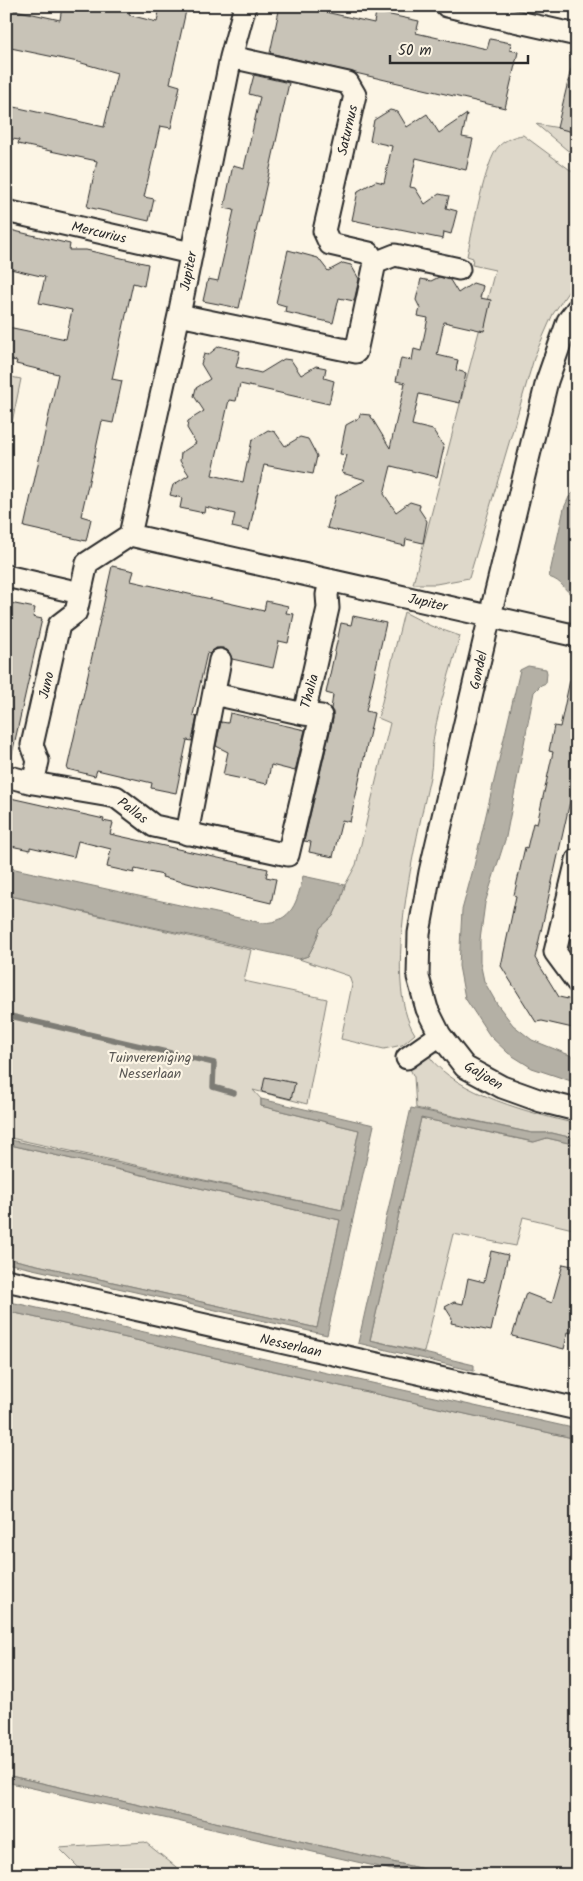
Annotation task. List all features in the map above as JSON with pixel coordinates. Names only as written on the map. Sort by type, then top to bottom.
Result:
[{"type":"street","name":"Jupiter","points":[[245,6],[231,57],[179,315],[130,535],[574,635]]},
{"type":"street","points":[[447,6],[577,36]]},
{"type":"street","name":"Saturnus","points":[[231,57],[348,83],[355,95],[324,231],[330,244],[369,253],[375,263]]},
{"type":"street","name":"Mercurius","points":[[6,211],[191,253]]},
{"type":"street","points":[[179,315],[356,352],[375,263],[395,254],[459,269]]},
{"type":"street","name":"Gondel","points":[[440,1035],[427,1009],[418,977],[419,933],[430,872],[547,381],[568,321],[577,309]]},
{"type":"street","points":[[6,576],[80,594],[87,563],[130,535]]},
{"type":"street","name":"Thalia","points":[[214,694],[304,714],[328,608],[327,595],[330,580]]},
{"type":"street","name":"Juno","points":[[33,783],[38,761],[32,745],[59,625],[76,612],[80,594]]},
{"type":"street","points":[[187,834],[220,660]]},
{"type":"street","name":"Pallas","points":[[6,776],[33,783],[116,797],[154,826],[288,855],[321,716],[304,714]]},
{"type":"street","points":[[577,860],[555,952],[577,982]]},
{"type":"street","points":[[407,1058],[440,1035]]},
{"type":"street","name":"Galjoen","points":[[440,1035],[465,1067],[472,1071],[502,1087],[542,1101],[577,1110]]},
{"type":"street","name":"Nesserlaan","points":[[6,1280],[577,1409]]},
{"type":"green space","points":[[536,124],[577,131],[577,155],[567,150]]},
{"type":"green space","points":[[523,135],[577,175],[577,279],[553,314],[535,355],[469,578],[436,584],[413,584],[495,270],[472,265],[473,258],[467,256],[484,181],[499,146],[516,136]]},
{"type":"green space","points":[[6,376],[21,379],[6,451]]},
{"type":"green space","points":[[404,612],[431,626],[460,636],[436,723],[431,772],[404,908],[401,980],[405,1010],[415,1034],[402,1045],[384,1049],[341,1039],[352,985],[349,976],[299,959],[308,956],[320,928],[333,916],[345,885],[356,865],[390,723],[378,718]]},
{"type":"green space","name":"Tuinvereniging Nesserlaan","points":[[6,895],[251,950],[244,981],[327,999],[307,1104],[253,1090],[261,1099],[261,1106],[359,1130],[342,1210],[6,1137]]},
{"type":"green space","points":[[429,1056],[441,1069],[476,1092],[518,1108],[577,1124],[577,1139],[552,1133],[532,1133],[416,1108],[414,1077],[408,1065]]},
{"type":"green space","points":[[421,1118],[533,1142],[547,1138],[577,1145],[577,1230],[523,1217],[516,1246],[453,1234],[424,1352],[370,1340]]},
{"type":"green space","points":[[6,1144],[340,1220],[317,1328],[6,1258]]},
{"type":"green space","points":[[6,1311],[577,1439],[577,1875],[450,1875],[6,1775]]},
{"type":"green space","points":[[145,1842],[186,1875],[86,1875],[59,1848]]},
{"type":"shaded area","points":[[577,489],[577,590],[575,597],[558,581],[549,577],[564,508],[569,497]]},
{"type":"shaded area","points":[[528,666],[546,669],[546,683],[534,692],[506,837],[485,903],[480,940],[480,962],[484,981],[497,1004],[513,1025],[532,1040],[577,1058],[577,1083],[532,1068],[508,1053],[490,1036],[465,998],[459,966],[462,910],[520,670]]},
{"type":"shaded area","points":[[6,867],[262,923],[272,922],[287,915],[296,902],[303,876],[345,885],[333,916],[320,928],[308,956],[299,959],[6,895]]},
{"type":"shaded area","points":[[261,1099],[374,1125],[327,1335],[6,1263],[6,1258],[317,1328],[340,1220],[6,1144],[6,1139],[342,1210],[359,1130],[261,1106]]},
{"type":"shaded area","points":[[411,1108],[532,1133],[552,1133],[577,1139],[577,1145],[547,1138],[534,1142],[421,1118],[370,1340],[474,1365],[474,1371],[358,1343]]},
{"type":"shaded area","points":[[6,1301],[577,1429],[577,1439],[6,1311]]},
{"type":"shaded area","points":[[6,1775],[450,1875],[414,1875],[6,1782]]},
{"type":"building","points":[[62,6],[131,6],[129,15],[157,22],[160,6],[187,6],[170,83],[180,86],[171,128],[160,126],[144,197],[154,199],[149,221],[87,207],[97,161],[18,144],[19,140],[6,138],[6,114],[9,114],[10,106],[104,127],[117,73],[78,62],[6,47],[6,8],[60,20]]},
{"type":"building","points":[[280,6],[299,6],[374,23],[376,12],[419,21],[416,33],[487,49],[490,39],[511,43],[510,50],[518,52],[505,108],[270,53]]},
{"type":"building","points":[[571,69],[577,70],[577,133],[557,128]]},
{"type":"building","points":[[254,75],[289,83],[239,308],[203,301],[208,279],[218,281],[234,210],[224,208],[233,165],[244,168],[260,97],[249,94]]},
{"type":"building","points":[[390,110],[398,112],[407,127],[427,114],[439,133],[467,114],[462,137],[473,139],[466,170],[416,158],[410,187],[415,188],[425,204],[439,194],[449,196],[446,208],[457,211],[451,234],[444,232],[443,239],[352,220],[358,191],[376,181],[384,183],[392,146],[370,141],[374,120]]},
{"type":"building","points":[[6,229],[70,244],[69,250],[86,250],[148,264],[144,286],[133,283],[112,379],[122,381],[113,423],[102,421],[81,516],[91,519],[86,541],[24,527],[58,374],[16,364],[17,361],[6,359],[8,327],[66,339],[72,310],[39,303],[45,277],[6,268]]},
{"type":"building","points":[[288,250],[318,258],[328,271],[343,263],[351,265],[359,279],[354,301],[339,298],[333,323],[285,312],[286,306],[276,303]]},
{"type":"building","points":[[439,277],[450,280],[458,293],[473,283],[483,286],[480,298],[491,300],[484,331],[444,322],[437,355],[458,360],[456,370],[466,373],[460,403],[419,394],[412,425],[433,430],[444,447],[437,477],[391,466],[384,494],[396,512],[410,502],[420,505],[419,509],[427,521],[423,543],[406,539],[405,546],[327,528],[336,496],[366,480],[342,473],[347,455],[340,454],[346,425],[359,418],[360,414],[370,415],[390,448],[405,383],[396,381],[401,358],[412,360],[414,349],[421,351],[428,318],[418,316],[420,308],[416,300],[421,279],[431,281]]},
{"type":"building","points":[[219,346],[240,351],[236,367],[261,373],[284,359],[291,360],[301,375],[316,366],[326,368],[324,378],[334,381],[329,404],[240,384],[236,401],[229,400],[212,475],[243,482],[252,440],[268,430],[275,432],[285,446],[300,437],[308,439],[317,456],[313,474],[264,465],[249,531],[232,527],[235,514],[205,507],[204,513],[180,508],[182,498],[170,495],[173,485],[189,475],[180,461],[181,453],[196,443],[187,428],[188,421],[204,411],[194,396],[196,388],[210,379],[201,364],[204,354],[208,355]]},
{"type":"building","points":[[112,566],[134,571],[131,581],[264,611],[266,601],[288,606],[286,613],[294,614],[288,643],[279,641],[273,668],[232,659],[228,651],[223,648],[216,648],[209,654],[207,653],[193,715],[197,716],[192,741],[187,740],[176,793],[151,788],[152,783],[97,770],[95,776],[67,769]]},
{"type":"building","points":[[10,603],[35,608],[33,617],[42,619],[12,754],[6,754],[6,621]]},
{"type":"building","points":[[353,616],[386,623],[366,711],[374,713],[350,822],[342,820],[333,857],[309,852],[311,842],[304,841],[333,719],[331,709],[333,695],[326,693],[341,623],[351,625]]},
{"type":"building","points":[[570,680],[577,680],[577,770],[535,958],[559,997],[577,1001],[577,1029],[542,1021],[536,1022],[501,966],[525,847],[527,848],[533,823],[537,824],[553,752],[549,751],[554,726],[560,727]]},
{"type":"building","points":[[230,713],[305,730],[295,771],[271,765],[267,784],[223,775],[228,752],[216,746],[221,722],[228,723]]},
{"type":"building","points":[[6,797],[104,819],[103,821],[113,823],[110,834],[268,869],[266,877],[276,879],[271,903],[162,877],[163,875],[135,869],[134,873],[107,867],[111,849],[78,841],[74,857],[30,847],[30,850],[6,845]]},
{"type":"building","points":[[265,1077],[295,1083],[291,1099],[262,1092]]},
{"type":"building","points":[[491,1251],[508,1255],[491,1331],[451,1323],[452,1318],[445,1307],[454,1302],[463,1304],[468,1278],[484,1282]]},
{"type":"building","points":[[563,1264],[577,1267],[577,1308],[571,1333],[568,1332],[564,1349],[512,1336],[526,1293],[552,1303]]},
{"type":"waterway","points":[[6,1015],[214,1063],[213,1087],[234,1093]]}]
